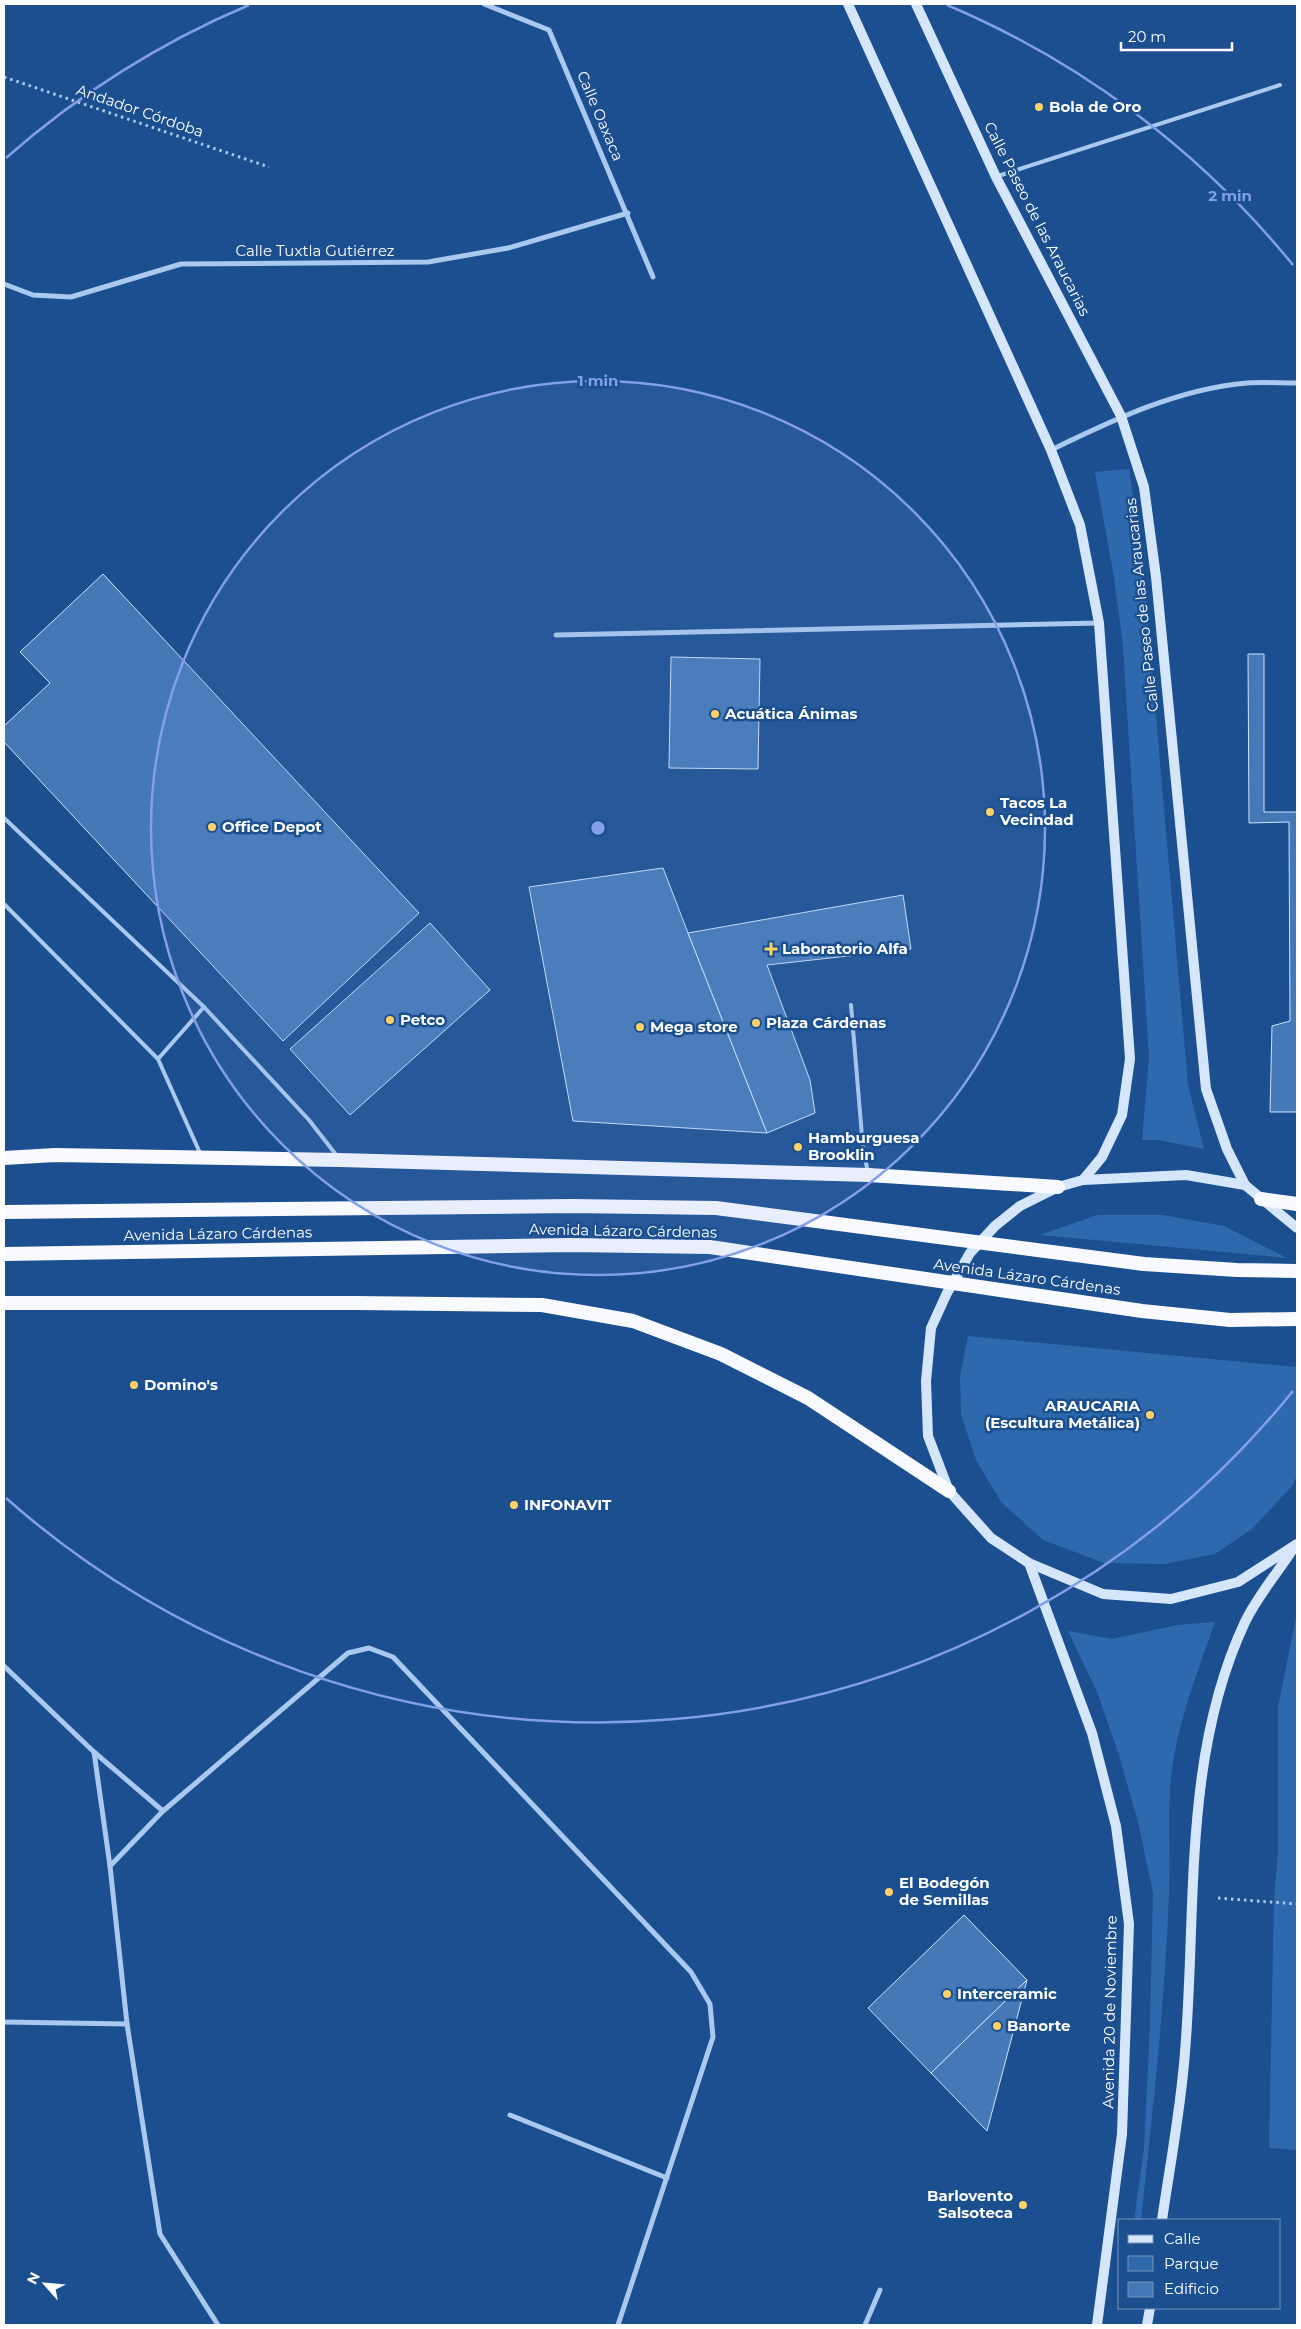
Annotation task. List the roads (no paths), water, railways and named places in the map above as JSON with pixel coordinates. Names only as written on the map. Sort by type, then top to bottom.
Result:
[{"type":"highway","points":[[4,1158],[55,1155],[201,1156],[869,1175],[1058,1187]]},
{"type":"highway","points":[[1262,1198],[1297,1204]]},
{"type":"highway","name":"Avenida Lázaro Cárdenas","points":[[4,1212],[551,1206],[716,1208],[1144,1264],[1237,1270],[1297,1271]]},
{"type":"highway","name":"Avenida Lázaro Cárdenas","points":[[4,1254],[570,1244],[710,1247],[1142,1311],[1230,1320],[1297,1319]]},
{"type":"highway","points":[[4,1303],[542,1305],[632,1321],[721,1354],[808,1398],[949,1491]]},
{"type":"main road","points":[[848,4],[1051,450],[1080,525],[1099,623],[1130,1059],[1122,1115],[1102,1156],[1083,1180]]},
{"type":"main road","name":"Calle Paseo de las Araucarias","points":[[916,4],[996,177],[1121,416],[1144,487],[1156,576],[1206,1089],[1227,1149],[1245,1185]]},
{"type":"main road","points":[[1296,1545],[1238,1582],[1171,1599],[1103,1594],[1029,1563],[991,1538],[949,1491],[928,1436],[926,1381],[931,1328],[947,1293],[970,1253],[995,1226],[1020,1206],[1058,1187],[1083,1180],[1186,1175],[1245,1185],[1297,1228]]},
{"type":"main road","points":[[1162,2219],[1185,2053],[1195,1836],[1206,1755],[1223,1681],[1246,1620],[1296,1545]]},
{"type":"main road","name":"Avenida 20 de Noviembre","points":[[1029,1563],[1092,1732],[1116,1826],[1129,1924],[1122,2134],[1097,2325]]},
{"type":"main road","points":[[1147,2325],[1150,2309]]},
{"type":"street","name":"Calle Oaxaca","points":[[484,4],[549,30],[628,213],[653,277]]},
{"type":"street","name":"Calle Tuxtla Gutiérrez","points":[[4,284],[33,295],[71,297],[181,264],[428,262],[508,248],[628,213]]},
{"type":"street","points":[[1051,450],[1121,416],[1199,390],[1248,383],[1297,383]]},
{"type":"street","points":[[556,635],[1099,623]]},
{"type":"street","points":[[110,1866],[163,1811],[348,1654],[369,1648],[392,1657],[691,1972],[710,2004],[714,2037],[618,2325]]},
{"type":"street","points":[[4,1666],[94,1752],[163,1811]]},
{"type":"street","points":[[94,1752],[110,1866],[127,2024],[160,2234],[218,2325]]},
{"type":"street","points":[[4,2022],[127,2024]]},
{"type":"street","points":[[510,2115],[667,2178]]},
{"type":"street","points":[[865,2325],[880,2290]]},
{"type":"lane","points":[[996,177],[1280,85]]},
{"type":"lane","points":[[4,818],[204,1006],[309,1120],[340,1160]]},
{"type":"lane","points":[[4,904],[158,1058],[201,1156]]},
{"type":"lane","points":[[851,1005],[863,1148],[869,1175]]},
{"type":"lane","points":[[158,1058],[204,1006]]},
{"type":"place","name":"Bola de Oro","points":[[1039,107]]},
{"type":"place","name":"Acuática Ánimas","points":[[715,714]]},
{"type":"place","name":"Tacos La Vecindad","points":[[990,812]]},
{"type":"place","name":"Office Depot","points":[[212,827]]},
{"type":"place","name":"Laboratorio Alfa","points":[[771,949]]},
{"type":"place","name":"Petco","points":[[390,1020]]},
{"type":"place","name":"Plaza Cárdenas","points":[[756,1023]]},
{"type":"place","name":"Mega store","points":[[640,1027]]},
{"type":"place","name":"Hamburguesa Brooklin","points":[[798,1147]]},
{"type":"place","name":"Domino's","points":[[134,1385]]},
{"type":"place","name":"ARAUCARIA (Escultura Metálica)","points":[[1150,1415]]},
{"type":"place","name":"INFONAVIT","points":[[514,1505]]},
{"type":"place","name":"El Bodegón de Semillas","points":[[889,1892]]},
{"type":"place","name":"Interceramic","points":[[947,1994]]},
{"type":"place","name":"Banorte","points":[[997,2026]]},
{"type":"place","name":"Barlovento Salsoteca","points":[[1023,2205]]}]
